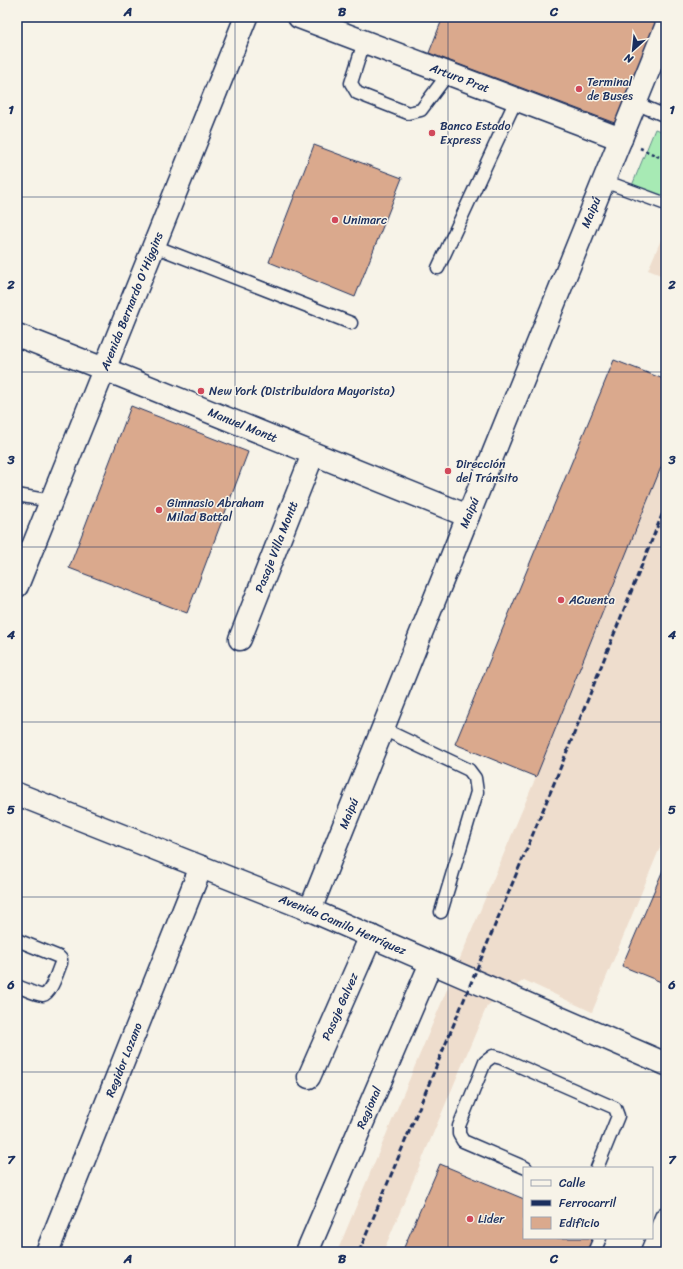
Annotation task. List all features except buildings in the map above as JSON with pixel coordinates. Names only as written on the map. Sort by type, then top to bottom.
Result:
[{"type":"street","name":"Avenida Bernardo O'Higgins","points":[[17,586],[246,17]]},
{"type":"street","name":"Arturo Prat","points":[[299,17],[621,139]]},
{"type":"street","name":"Maipú","points":[[310,910],[666,27]]},
{"type":"street","name":"Manuel Montt","points":[[17,335],[468,516]]},
{"type":"street","name":"Pasaje Villa Montt","points":[[240,639],[313,454]]},
{"type":"street","name":"Avenida Camilo Henríquez","points":[[17,794],[310,910],[666,1064]]},
{"type":"street","name":"Regidor Lozano","points":[[47,1252],[201,867]]},
{"type":"street","name":"Pasaje Galvez","points":[[308,1076],[371,936]]},
{"type":"street","name":"Regional","points":[[308,1252],[432,963]]},
{"type":"street","points":[[652,1252],[666,1218]]},
{"type":"lane","points":[[364,42],[351,83],[357,93],[408,113],[421,110],[448,74]]},
{"type":"lane","points":[[438,268],[516,100]]},
{"type":"lane","points":[[635,103],[666,116]]},
{"type":"lane","points":[[604,180],[666,204]]},
{"type":"lane","points":[[154,246],[351,323]]},
{"type":"lane","points":[[17,495],[51,501]]},
{"type":"lane","points":[[383,728],[469,770],[475,778],[477,792],[441,912]]},
{"type":"lane","points":[[17,940],[61,959],[61,963],[50,991],[47,994],[42,996],[17,986]]},
{"type":"lane","points":[[524,1167],[463,1141],[459,1134],[459,1126],[485,1062],[493,1056],[502,1058],[615,1108],[618,1116],[597,1167]]},
{"type":"lane","points":[[594,1252],[600,1239]]},
{"type":"path","points":[[621,139],[666,160]]},
{"type":"shaded area","points":[[666,228],[666,277],[648,270]]},
{"type":"shaded area","points":[[666,455],[666,833],[592,1012],[524,980],[487,1006],[383,1252],[337,1252],[536,777]]},
{"type":"green space","points":[[655,129],[666,133],[666,202],[631,188]]},
{"type":"railway","points":[[359,1252],[555,781],[666,505]]},
{"type":"place","name":"Terminal de Buses","points":[[579,89]]},
{"type":"place","name":"Banco Estado Express","points":[[432,133]]},
{"type":"place","name":"Unimarc","points":[[335,220]]},
{"type":"place","name":"New York (Distribuidora Mayorista)","points":[[201,391]]},
{"type":"place","name":"Dirección del Tránsito","points":[[448,471]]},
{"type":"place","name":"Gimnasio Abraham Milad Battal","points":[[159,510]]},
{"type":"place","name":"ACuenta","points":[[561,600]]},
{"type":"place","name":"Lider","points":[[470,1219]]}]
